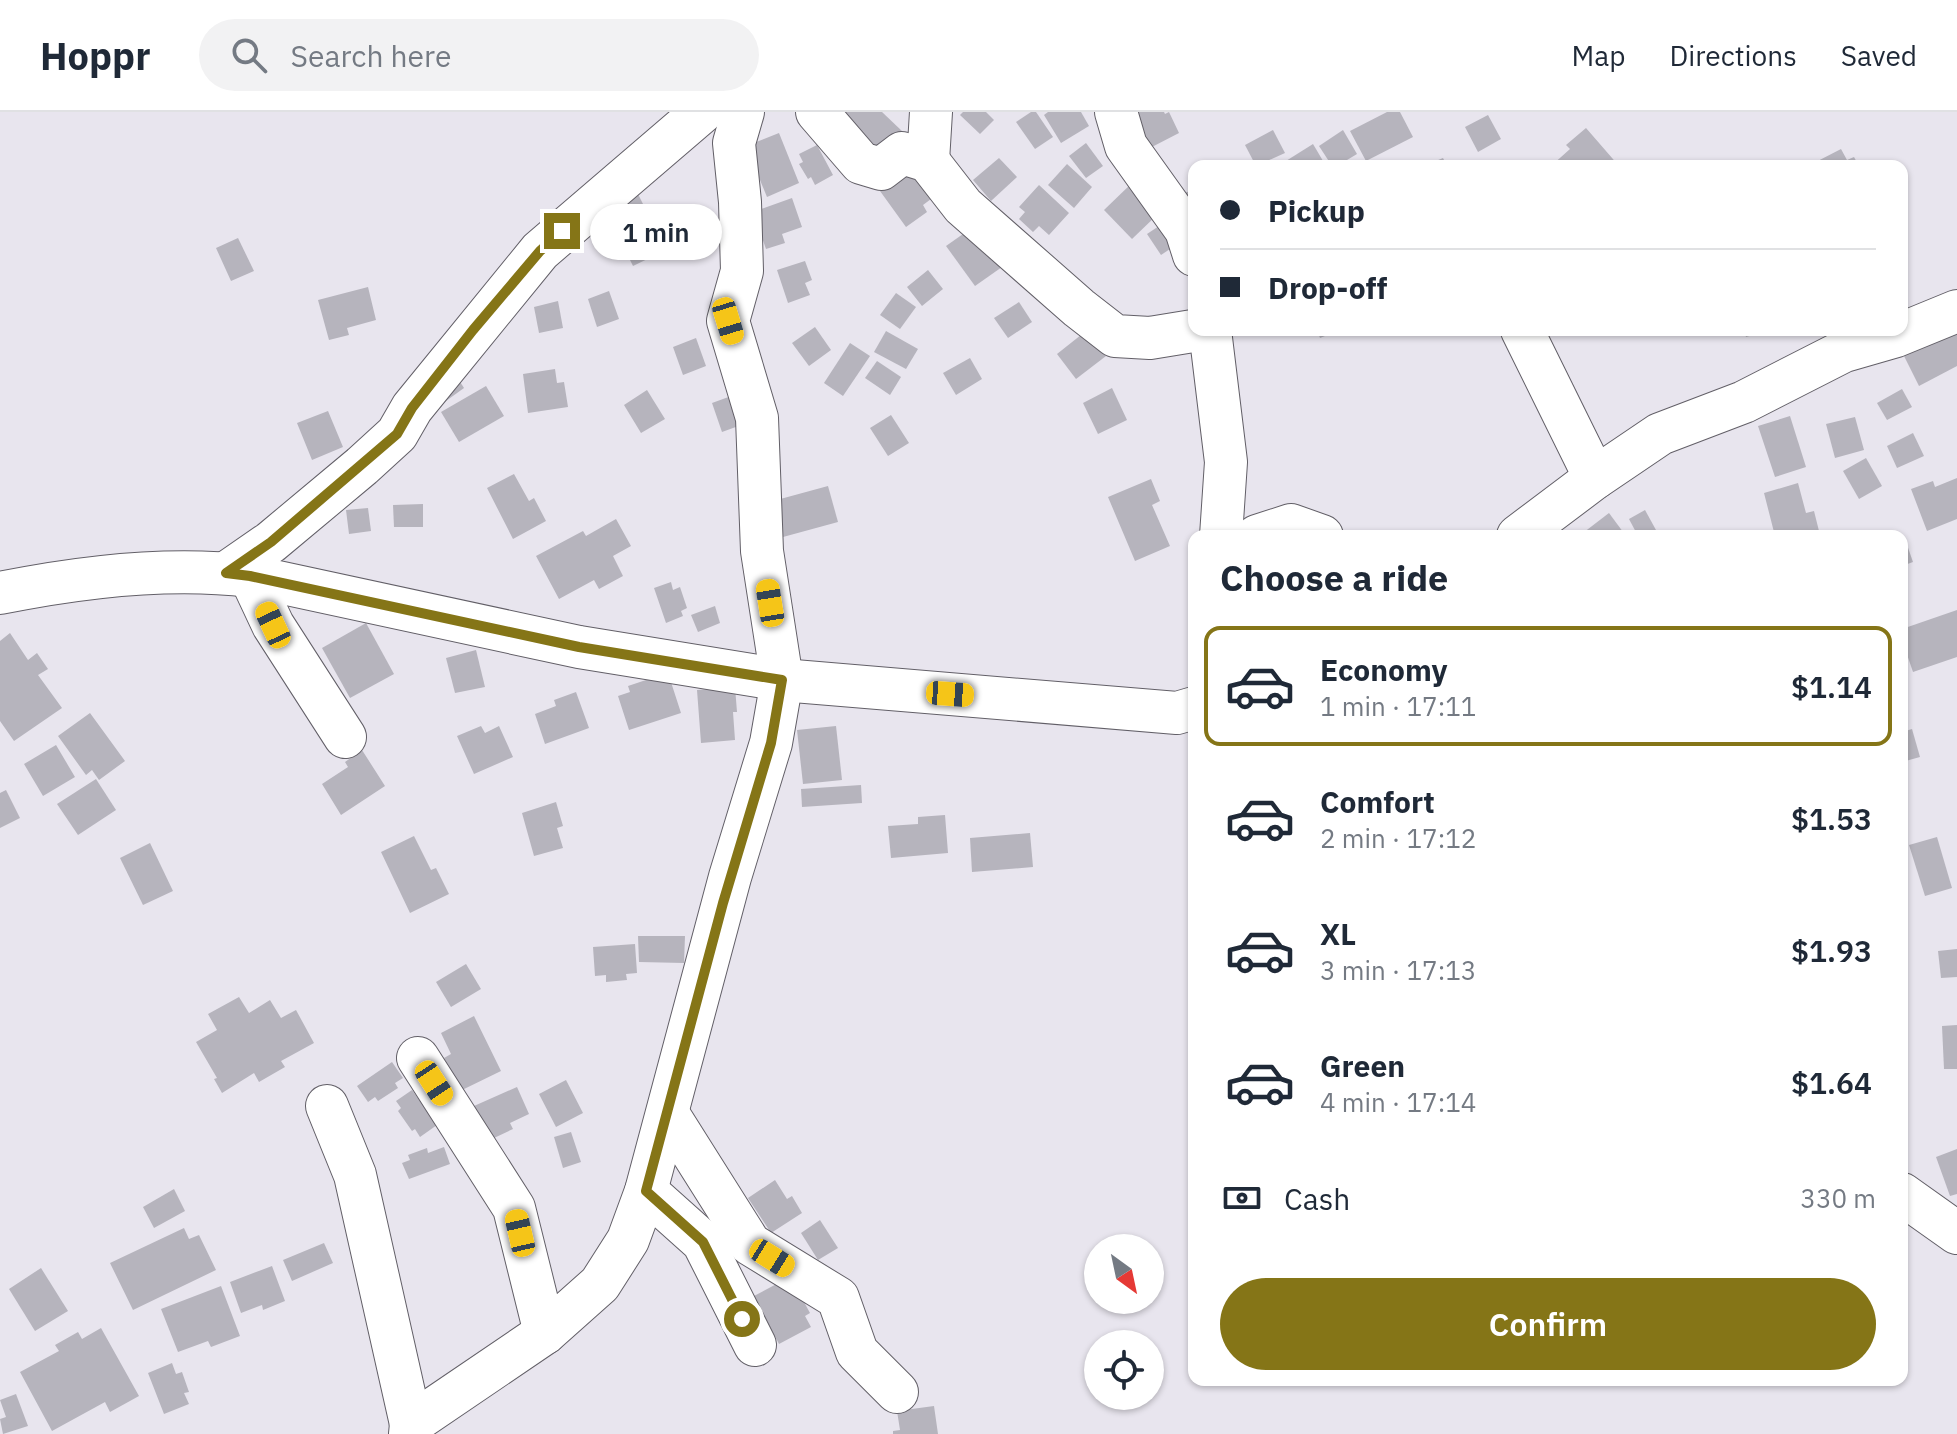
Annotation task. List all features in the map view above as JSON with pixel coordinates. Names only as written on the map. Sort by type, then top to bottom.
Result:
[{"type":"street","points":[[238,574],[397,434],[412,408],[540,251],[702,112]]},
{"type":"street","points":[[327,1106],[355,1175],[410,1429],[545,1333],[600,1284],[628,1240],[646,1191],[697,995],[771,743],[782,680],[762,551],[757,418],[728,321],[742,271],[734,143],[743,112]]},
{"type":"street","points":[[817,112],[861,163],[881,169],[902,153],[928,161],[963,206],[1115,336],[1150,338],[1188,332]]},
{"type":"street","points":[[928,161],[931,112]]},
{"type":"street","points":[[1116,112],[1126,146],[1188,236]]},
{"type":"street","points":[[1908,331],[1957,311]]},
{"type":"street","points":[[1211,336],[1226,462],[1221,530]]},
{"type":"street","points":[[1525,336],[1595,478]]},
{"type":"street","points":[[1526,530],[1660,434],[1744,402],[1844,351],[1896,336]]},
{"type":"street","points":[[1276,530],[1291,525],[1305,530]]},
{"type":"street","points":[[0,593],[56,582],[177,573],[238,574],[579,647],[782,680],[1188,717]]},
{"type":"street","points":[[238,574],[345,737]]},
{"type":"street","points":[[418,1058],[514,1208],[545,1333]]},
{"type":"street","points":[[668,1114],[750,1244],[838,1298],[857,1352],[897,1392]]},
{"type":"street","points":[[646,1191],[703,1242],[755,1345]]},
{"type":"street","points":[[1908,1198],[1957,1233]]},
{"type":"building","points":[[844,112],[882,112],[903,132],[877,159]]},
{"type":"building","points":[[963,112],[986,112],[994,120],[980,134],[960,115]]},
{"type":"building","points":[[1036,112],[1053,137],[1035,149],[1016,122]]},
{"type":"building","points":[[1048,112],[1081,112],[1089,126],[1061,143],[1044,115]]},
{"type":"building","points":[[1129,112],[1169,112],[1179,133],[1148,149]]},
{"type":"building","points":[[1387,112],[1400,112],[1413,137],[1365,160],[1350,131]]},
{"type":"building","points":[[1488,115],[1501,139],[1478,152],[1465,127]]},
{"type":"building","points":[[1586,128],[1614,160],[1558,160],[1570,149],[1566,145]]},
{"type":"building","points":[[1273,130],[1285,153],[1269,160],[1253,160],[1245,145]]},
{"type":"building","points":[[1343,130],[1357,154],[1347,160],[1328,160],[1319,146]]},
{"type":"building","points":[[779,133],[799,183],[767,197],[746,146]]},
{"type":"building","points":[[1086,143],[1103,166],[1086,178],[1069,156]]},
{"type":"building","points":[[1313,144],[1322,160],[1288,160]]},
{"type":"building","points":[[817,145],[833,175],[815,185],[799,164],[803,162],[799,154]]},
{"type":"building","points":[[1841,149],[1847,160],[1820,160]]},
{"type":"building","points":[[999,158],[1017,177],[991,201],[973,180]]},
{"type":"building","points":[[1067,164],[1092,187],[1074,208],[1048,185]]},
{"type":"building","points":[[910,170],[931,199],[923,205],[927,212],[906,227],[880,191]]},
{"type":"building","points":[[1132,183],[1158,214],[1132,239],[1104,210]]},
{"type":"building","points":[[1039,185],[1069,213],[1049,235],[1039,226],[1033,232],[1019,219],[1025,212],[1019,207]]},
{"type":"building","points":[[637,192],[666,250],[633,266],[604,208]]},
{"type":"building","points":[[792,198],[802,227],[782,234],[785,243],[766,249],[753,212]]},
{"type":"building","points":[[1162,224],[1176,245],[1161,255],[1147,234]]},
{"type":"building","points":[[973,227],[1002,267],[975,286],[946,246]]},
{"type":"building","points":[[238,238],[254,271],[231,281],[216,248]]},
{"type":"building","points":[[805,261],[812,280],[805,283],[810,295],[788,303],[777,270]]},
{"type":"building","points":[[928,270],[943,289],[922,306],[907,287]]},
{"type":"building","points":[[368,287],[376,320],[347,328],[349,335],[329,340],[318,300]]},
{"type":"building","points":[[609,291],[619,319],[597,327],[588,299]]},
{"type":"building","points":[[896,293],[916,307],[900,329],[880,315]]},
{"type":"building","points":[[558,301],[563,328],[539,333],[534,307]]},
{"type":"building","points":[[1019,302],[1032,322],[1008,338],[994,318]]},
{"type":"building","points":[[815,327],[831,350],[809,366],[792,343]]},
{"type":"building","points":[[1957,327],[1957,366],[1919,386],[1903,354]]},
{"type":"building","points":[[886,331],[918,349],[906,369],[874,352]]},
{"type":"building","points":[[1086,331],[1106,356],[1076,379],[1057,354]]},
{"type":"building","points":[[696,338],[706,366],[683,375],[673,347]]},
{"type":"building","points":[[850,343],[870,356],[843,396],[824,383]]},
{"type":"building","points":[[970,358],[982,379],[956,395],[943,373]]},
{"type":"building","points":[[877,361],[901,377],[890,395],[865,378]]},
{"type":"building","points":[[555,369],[557,383],[564,382],[568,407],[528,413],[523,374]]},
{"type":"building","points":[[457,377],[464,388],[439,406]]},
{"type":"building","points":[[486,386],[504,416],[459,442],[441,412]]},
{"type":"building","points":[[1112,388],[1127,420],[1098,434],[1083,403]]},
{"type":"building","points":[[1902,389],[1912,407],[1887,420],[1877,403]]},
{"type":"building","points":[[647,390],[665,419],[641,433],[624,405]]},
{"type":"building","points":[[734,395],[744,424],[722,432],[712,403]]},
{"type":"building","points":[[328,411],[343,447],[312,460],[297,423]]},
{"type":"building","points":[[891,415],[909,443],[888,456],[870,428]]},
{"type":"building","points":[[1790,416],[1806,467],[1775,477],[1758,426]]},
{"type":"building","points":[[1855,417],[1864,450],[1835,458],[1826,424]]},
{"type":"building","points":[[1913,433],[1924,456],[1897,468],[1887,446]]},
{"type":"building","points":[[1866,458],[1882,486],[1859,499],[1843,471]]},
{"type":"building","points":[[514,474],[529,501],[534,498],[546,521],[513,539],[487,488]]},
{"type":"building","points":[[1957,478],[1957,519],[1927,531],[1911,489],[1933,481],[1935,487]]},
{"type":"building","points":[[1151,479],[1160,501],[1152,505],[1170,546],[1135,561],[1108,497]]},
{"type":"building","points":[[1798,483],[1806,513],[1814,511],[1819,530],[1773,530],[1764,493]]},
{"type":"building","points":[[828,486],[838,522],[783,537],[773,501]]},
{"type":"building","points":[[423,504],[423,527],[394,527],[393,505]]},
{"type":"building","points":[[368,508],[371,531],[349,534],[346,510]]},
{"type":"building","points":[[1645,510],[1656,530],[1635,530],[1629,519]]},
{"type":"building","points":[[1609,513],[1622,530],[1587,530]]},
{"type":"building","points":[[616,519],[631,546],[613,556],[623,576],[599,589],[594,580],[559,599],[536,556],[583,531],[586,536]]},
{"type":"building","points":[[1908,548],[1913,562],[1908,564]]},
{"type":"building","points":[[671,582],[673,590],[680,587],[687,608],[681,611],[683,616],[666,623],[654,588]]},
{"type":"building","points":[[715,606],[720,623],[698,632],[691,615]]},
{"type":"building","points":[[1957,610],[1957,657],[1913,672],[1908,657],[1908,627]]},
{"type":"building","points":[[366,623],[394,674],[350,698],[322,648]]},
{"type":"building","points":[[10,633],[28,660],[37,653],[48,669],[38,675],[62,708],[14,741],[0,721],[0,641]]},
{"type":"building","points":[[476,650],[485,687],[455,693],[446,658]]},
{"type":"building","points":[[661,675],[670,679],[681,713],[629,730],[618,696],[630,692],[628,686]]},
{"type":"building","points":[[735,687],[735,740],[701,743],[697,690]]},
{"type":"building","points":[[576,692],[589,728],[545,744],[535,714],[556,706],[554,700]]},
{"type":"building","points":[[90,713],[125,761],[99,780],[92,770],[86,775],[58,736]]},
{"type":"building","points":[[481,726],[485,733],[499,726],[513,757],[474,774],[457,736]]},
{"type":"building","points":[[836,726],[842,780],[803,784],[797,730]]},
{"type":"building","points":[[1912,729],[1920,757],[1908,760],[1908,730]]},
{"type":"building","points":[[56,745],[75,777],[43,796],[24,764]]},
{"type":"building","points":[[362,750],[385,786],[341,815],[322,784],[348,767],[345,762]]},
{"type":"building","points":[[96,779],[116,810],[78,835],[57,804]]},
{"type":"building","points":[[861,785],[862,803],[802,807],[801,789]]},
{"type":"building","points":[[6,790],[20,818],[0,828],[0,793]]},
{"type":"building","points":[[556,802],[563,826],[557,828],[563,848],[534,856],[522,813]]},
{"type":"building","points":[[945,815],[948,853],[891,858],[888,826],[918,824],[918,817]]},
{"type":"building","points":[[1030,833],[1033,867],[972,872],[970,838]]},
{"type":"building","points":[[414,836],[431,870],[436,868],[449,894],[410,913],[381,852]]},
{"type":"building","points":[[1937,837],[1952,888],[1925,896],[1909,845]]},
{"type":"building","points":[[150,843],[173,891],[143,905],[120,858]]},
{"type":"building","points":[[638,936],[685,936],[684,963],[639,962]]},
{"type":"building","points":[[635,944],[637,973],[626,974],[627,980],[606,982],[606,975],[595,976],[593,947]]},
{"type":"building","points":[[1957,949],[1957,977],[1941,978],[1938,951]]},
{"type":"building","points":[[466,964],[481,989],[451,1007],[436,982]]},
{"type":"building","points":[[239,997],[249,1013],[270,1000],[281,1018],[296,1010],[314,1043],[281,1061],[285,1067],[259,1082],[254,1073],[222,1093],[196,1042],[217,1030],[208,1014]]},
{"type":"building","points":[[474,1016],[501,1071],[460,1091],[444,1058],[451,1054],[441,1033]]},
{"type":"building","points":[[1957,1025],[1957,1069],[1944,1069],[1942,1026]]},
{"type":"building","points":[[392,1062],[403,1078],[395,1083],[398,1088],[378,1101],[375,1097],[368,1102],[357,1086]]},
{"type":"building","points":[[566,1080],[583,1113],[556,1127],[539,1094]]},
{"type":"building","points":[[517,1087],[529,1114],[510,1123],[513,1129],[494,1138],[491,1132],[477,1138],[465,1110]]},
{"type":"building","points":[[412,1090],[437,1125],[420,1137],[398,1111],[401,1108],[396,1101]]},
{"type":"building","points":[[571,1132],[581,1162],[563,1168],[554,1137]]},
{"type":"building","points":[[444,1147],[450,1164],[409,1179],[402,1163],[410,1160],[408,1155],[427,1148],[428,1153]]},
{"type":"building","points":[[1957,1149],[1957,1194],[1950,1196],[1936,1157]]},
{"type":"building","points":[[775,1180],[787,1199],[792,1196],[802,1213],[771,1233],[748,1198]]},
{"type":"building","points":[[174,1189],[185,1211],[154,1228],[143,1207]]},
{"type":"building","points":[[820,1220],[838,1248],[818,1260],[801,1233]]},
{"type":"building","points":[[184,1228],[189,1239],[199,1235],[216,1270],[133,1310],[110,1263]]},
{"type":"building","points":[[324,1243],[333,1263],[292,1281],[283,1260]]},
{"type":"building","points":[[272,1266],[285,1301],[263,1310],[262,1305],[241,1313],[230,1282]]},
{"type":"building","points":[[41,1268],[68,1311],[35,1331],[9,1289]]},
{"type":"building","points":[[784,1280],[797,1289],[810,1313],[805,1316],[811,1327],[779,1344],[754,1296]]},
{"type":"building","points":[[221,1286],[240,1336],[211,1347],[208,1341],[178,1352],[161,1309]]},
{"type":"building","points":[[101,1328],[139,1396],[110,1412],[105,1402],[52,1431],[20,1372],[59,1351],[55,1345],[78,1332],[82,1339]]},
{"type":"building","points":[[172,1363],[176,1374],[182,1372],[189,1392],[184,1393],[189,1404],[164,1414],[148,1373]]},
{"type":"building","points":[[16,1394],[28,1426],[3,1434],[0,1419],[6,1417],[0,1400]]},
{"type":"building","points":[[934,1406],[938,1434],[893,1434],[893,1431],[900,1430],[897,1411]]},
{"type":"route","points":[[562,231],[540,251],[473,330],[412,408],[397,434],[271,542],[226,573],[579,647],[782,680],[771,743],[693,1009],[646,1191],[703,1242],[742,1319]]}]
